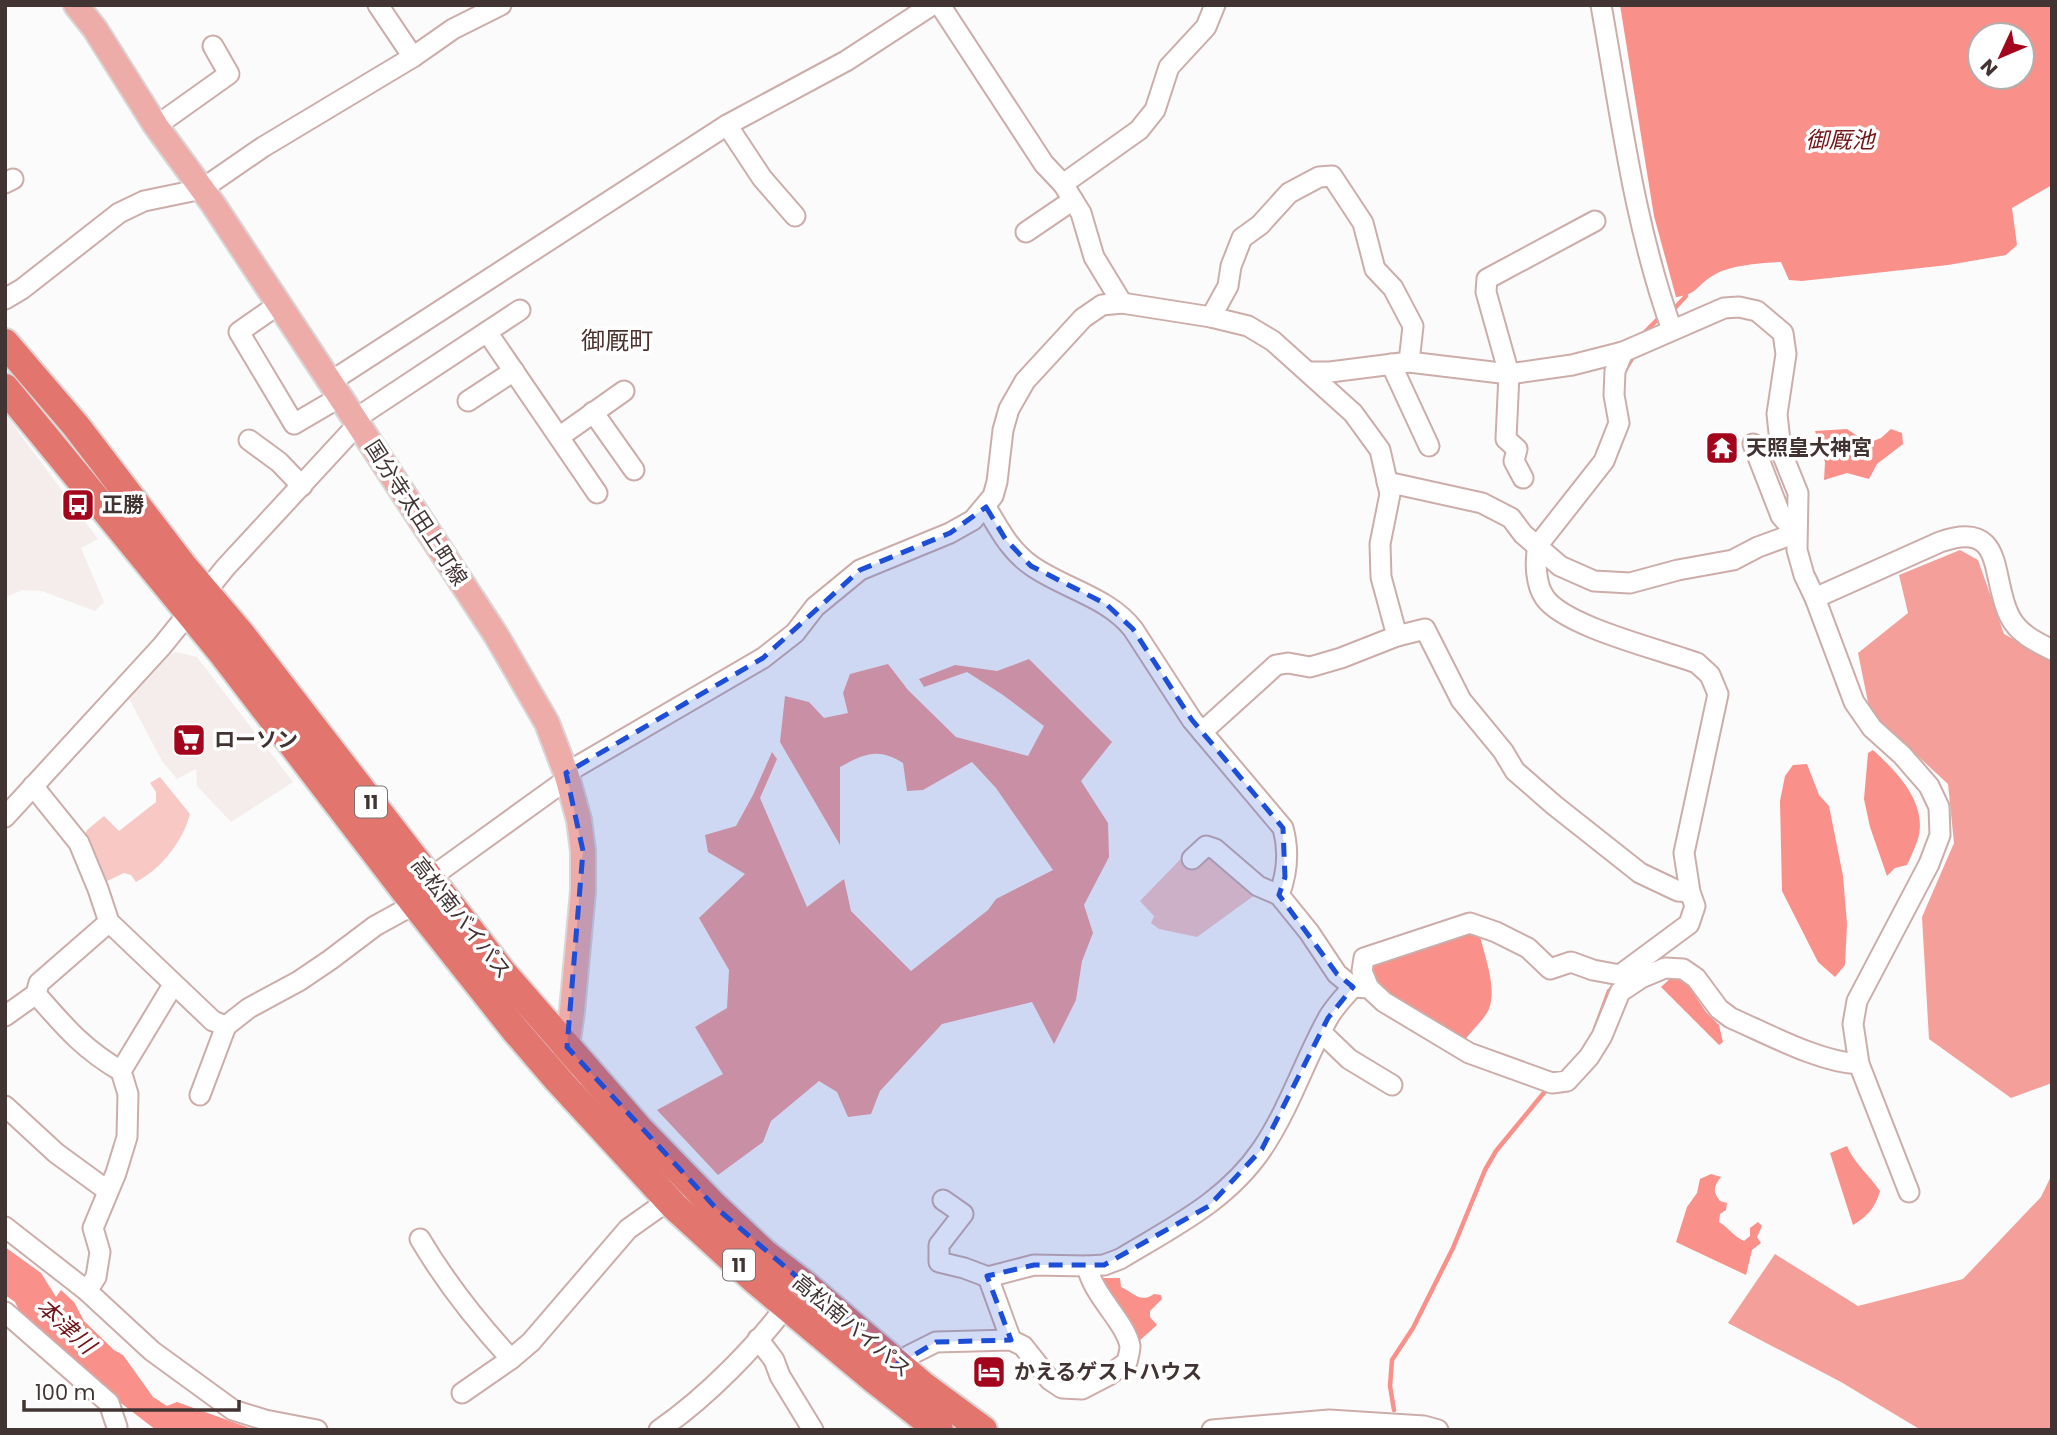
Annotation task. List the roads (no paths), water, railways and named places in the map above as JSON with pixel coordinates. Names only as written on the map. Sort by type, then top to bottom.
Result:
[{"type":"highway","name":"高松南バイパス","points":[[5,342],[76,426],[183,566],[197,602],[240,633],[502,972],[639,1129],[764,1253],[795,1295],[875,1380],[939,1430]]},
{"type":"highway","name":"高松南バイパス","points":[[5,388],[197,602],[415,904],[515,1030],[669,1200],[754,1279],[795,1295],[899,1364],[922,1385],[982,1430]]},
{"type":"main road","name":"国分寺太田上町線","points":[[76,5],[95,29],[156,126],[202,189],[357,422],[496,635],[547,723],[579,820],[583,851],[583,891],[567,1047],[558,1080]]},
{"type":"street","points":[[378,5],[412,57]]},
{"type":"street","points":[[5,299],[22,289],[119,213],[144,201],[202,189],[453,29],[501,5]]},
{"type":"street","points":[[279,304],[240,331],[294,424],[335,390],[727,125],[846,61],[932,5]]},
{"type":"street","points":[[940,5],[1044,164],[1068,192],[1081,213],[1094,257],[1122,303]]},
{"type":"street","points":[[1026,232],[1139,130],[1156,110],[1169,67],[1206,27],[1215,5]]},
{"type":"street","points":[[1601,5],[1648,257],[1672,330]]},
{"type":"street","points":[[156,126],[229,74],[213,46]]},
{"type":"street","points":[[727,125],[762,178],[795,216]]},
{"type":"street","points":[[1212,317],[1228,286],[1231,266],[1242,238],[1260,225],[1289,193],[1319,177],[1332,176],[1363,223],[1375,269],[1392,288],[1413,326],[1400,363],[1429,446]]},
{"type":"street","points":[[1523,478],[1514,461],[1517,449],[1506,439],[1508,374],[1486,292],[1487,279],[1595,222]]},
{"type":"street","points":[[430,878],[566,776],[763,658],[795,633],[815,607],[860,570],[950,533],[973,520],[993,496],[1009,408],[1025,381],[1083,318],[1102,305],[1122,303],[1212,317],[1248,326],[1273,341],[1353,413],[1380,450],[1390,494],[1380,544],[1381,577],[1397,636]]},
{"type":"street","points":[[1309,372],[1400,363],[1508,374],[1572,365],[1623,352],[1724,307],[1757,311],[1783,333],[1786,354],[1777,414],[1780,451],[1798,493],[1797,550],[1804,575],[1854,702],[1872,728],[1902,755],[1929,786],[1939,807],[1940,835],[1928,864],[1857,1000],[1853,1024],[1858,1065],[1909,1192]]},
{"type":"street","points":[[5,817],[162,646],[197,602],[357,422],[520,310]]},
{"type":"street","points":[[487,332],[597,493]]},
{"type":"street","points":[[943,1200],[963,1214],[939,1245],[939,1262],[988,1277],[1034,1265],[1104,1265],[1121,1259],[1209,1206],[1262,1149],[1328,1018],[1361,987],[1364,958],[1470,923],[1528,948],[1550,969],[1571,962],[1620,975],[1689,924],[1695,906],[1684,853],[1718,694],[1710,675],[1697,663],[1581,624],[1558,611],[1543,596],[1535,560],[1538,545],[1604,461],[1619,423],[1614,395],[1615,371],[1623,352]]},
{"type":"street","points":[[468,401],[514,372]]},
{"type":"street","points":[[559,437],[624,391]]},
{"type":"street","points":[[593,412],[634,470]]},
{"type":"street","points":[[249,440],[279,462],[302,486]]},
{"type":"street","points":[[1753,444],[1782,516],[1796,533]]},
{"type":"street","points":[[1387,482],[1482,503],[1511,518],[1523,534],[1560,566],[1594,580],[1630,583],[1678,570],[1733,560],[1758,547],[1796,533]]},
{"type":"street","points":[[986,507],[1010,546],[1031,566],[1123,615],[1202,732],[1283,828],[1286,838],[1285,877],[1279,895]]},
{"type":"street","points":[[1815,598],[1940,542],[1957,536],[1974,537],[1993,552],[2010,617],[2025,636],[2052,650]]},
{"type":"street","points":[[1202,732],[1276,665],[1288,663],[1310,667],[1397,636],[1425,629],[1461,700],[1503,751],[1515,771],[1640,873],[1678,891],[1690,892]]},
{"type":"street","points":[[33,786],[79,843],[99,889],[109,922],[213,1021],[226,1026]]},
{"type":"street","points":[[1192,859],[1206,846],[1215,849],[1258,886],[1279,895],[1309,932],[1337,974],[1469,1053],[1552,1083],[1567,1082],[1589,1057],[1602,1036],[1620,992],[1641,978],[1665,968],[1682,969],[1696,978],[1719,1009],[1731,1018],[1822,1057],[1858,1065]]},
{"type":"street","points":[[200,1095],[226,1026],[249,1008],[309,974],[374,926],[415,904]]},
{"type":"street","points":[[5,1016],[36,994],[39,983],[109,922]]},
{"type":"street","points":[[121,1072],[173,985]]},
{"type":"street","points":[[36,994],[82,1045],[121,1072],[128,1094],[127,1138],[93,1228],[100,1252],[96,1277],[87,1291]]},
{"type":"street","points":[[1321,1032],[1349,1059],[1392,1085]]},
{"type":"street","points":[[5,1106],[56,1153],[108,1191]]},
{"type":"street","points":[[462,1393],[531,1342],[628,1228],[669,1200]]},
{"type":"street","points":[[5,1227],[87,1291],[152,1351],[233,1410],[265,1420],[317,1430]]},
{"type":"street","points":[[420,1238],[439,1271],[474,1319],[511,1359]]},
{"type":"street","points":[[899,1364],[936,1342],[1011,1340],[1023,1346],[1050,1380],[1062,1388],[1082,1389],[1109,1375],[1127,1362],[1130,1347],[1123,1331],[1090,1280],[1087,1266]]},
{"type":"street","points":[[988,1277],[1011,1340]]},
{"type":"street","points":[[660,1430],[758,1339],[795,1295]]},
{"type":"street","points":[[5,1312],[109,1403],[118,1429]]},
{"type":"street","points":[[758,1339],[774,1360],[780,1376],[813,1430]]},
{"type":"street","points":[[1212,1430],[1329,1420],[1424,1426],[1438,1430]]},
{"type":"water","name":"御厩池","points":[[1620,5],[2052,5],[2052,185],[2012,208],[2017,245],[2006,255],[1948,265],[1802,281],[1789,280],[1781,262],[1756,264],[1721,272],[1708,278],[1693,292],[1676,297],[1654,216]]},
{"type":"water","points":[[1847,429],[1868,443],[1881,438],[1891,429],[1902,433],[1903,444],[1877,464],[1869,479],[1847,473],[1824,480],[1825,462],[1815,431]]},
{"type":"water","points":[[1873,750],[1900,778],[1919,813],[1918,839],[1907,865],[1895,868],[1887,876],[1870,827],[1864,799],[1868,753]]},
{"type":"water","points":[[1807,764],[1819,795],[1829,806],[1843,876],[1847,924],[1845,965],[1835,977],[1818,962],[1782,891],[1780,801],[1785,776],[1793,765]]},
{"type":"water","points":[[1471,932],[1480,936],[1492,991],[1487,1013],[1464,1041],[1380,988],[1372,968],[1374,962]]},
{"type":"water","points":[[1678,976],[1686,982],[1706,1012],[1719,1025],[1723,1042],[1719,1045],[1661,987],[1672,977]]},
{"type":"water","points":[[1847,1146],[1880,1191],[1870,1211],[1853,1225],[1830,1153]]},
{"type":"water","points":[[1711,1174],[1721,1177],[1715,1191],[1720,1201],[1727,1203],[1726,1210],[1720,1214],[1719,1222],[1744,1241],[1750,1236],[1750,1228],[1758,1222],[1762,1226],[1757,1237],[1761,1243],[1752,1250],[1746,1275],[1676,1242],[1687,1207],[1697,1193],[1700,1179]]},
{"type":"water","name":"本津川","points":[[5,1247],[41,1273],[56,1297],[61,1290],[74,1302],[84,1321],[114,1350],[123,1355],[153,1397],[167,1406],[177,1402],[255,1430],[156,1430],[117,1400],[21,1315],[15,1302],[5,1295]]},
{"type":"water","points":[[1101,1278],[1120,1278],[1121,1287],[1137,1296],[1145,1298],[1154,1294],[1161,1295],[1162,1299],[1150,1311],[1150,1317],[1157,1325],[1138,1342]]},
{"type":"waterway","points":[[1674,309],[1686,296]]},
{"type":"waterway","points":[[1642,335],[1662,315]]},
{"type":"waterway","points":[[1624,372],[1634,355]]},
{"type":"waterway","points":[[1595,1029],[1609,991],[1618,982]]},
{"type":"waterway","points":[[1394,1410],[1390,1386],[1392,1360],[1413,1328],[1453,1248],[1485,1170],[1496,1151],[1547,1089]]},
{"type":"place","name":"天照皇大神宮","points":[[1722,448]]},
{"type":"place","name":"正勝","points":[[78,505]]},
{"type":"place","name":"ローソン","points":[[189,740]]},
{"type":"place","name":"かえるゲストハウス","points":[[989,1372]]},
{"type":"district","name":"御厩町","points":[[617,341]]}]
